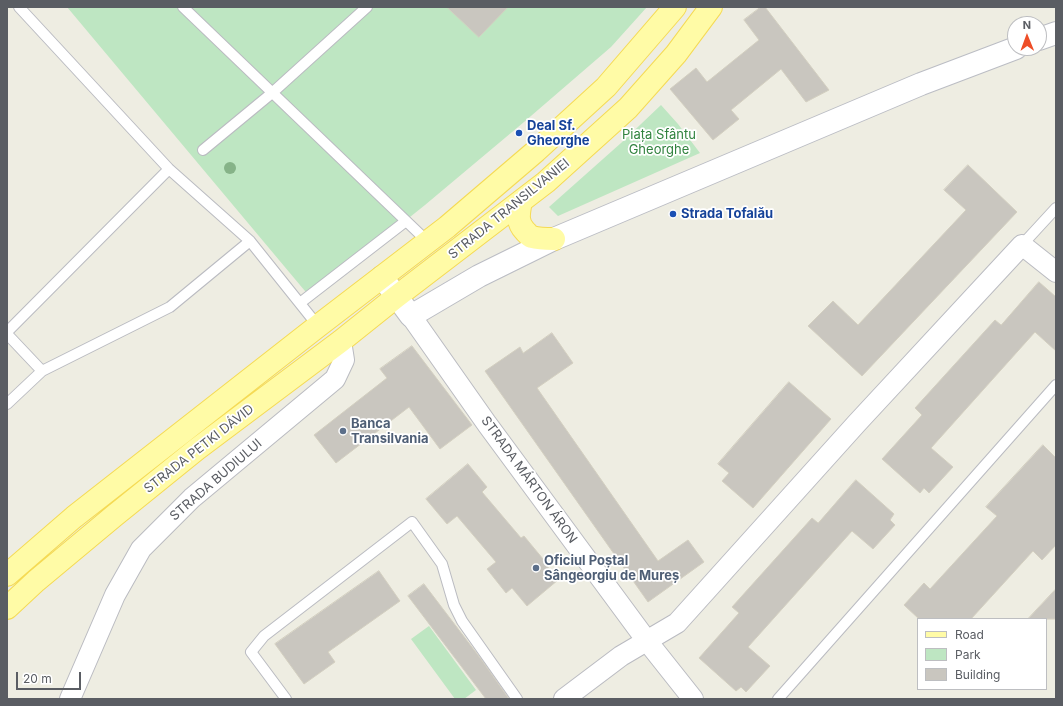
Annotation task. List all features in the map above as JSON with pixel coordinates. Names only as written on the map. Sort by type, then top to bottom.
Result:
[{"type":"main road","name":"STRADA TRANSILVANIEI","points":[[382,277],[447,227],[530,156],[606,87],[674,7]]},
{"type":"main road","name":"STRADA TRANSILVANIEI","points":[[396,297],[546,182],[628,108],[676,54],[711,7]]},
{"type":"main road","points":[[521,201],[519,212],[520,223],[523,229],[530,236],[554,239]]},
{"type":"main road","name":"STRADA PETKI DÁVID","points":[[7,575],[74,517],[382,277]]},
{"type":"main road","name":"STRADA PETKI DÁVID","points":[[7,608],[36,581],[114,516],[203,445],[341,341],[396,297]]},
{"type":"street","points":[[411,316],[479,276],[554,239],[921,84],[1007,51]]},
{"type":"street","points":[[564,699],[621,656],[677,623],[852,429],[1022,245],[1056,272]]},
{"type":"street","name":"STRADA MÁRTON ÁRON","points":[[382,277],[487,424],[647,641],[693,699]]},
{"type":"street","name":"STRADA BUDIULUI","points":[[70,699],[115,595],[141,549],[192,498],[335,379],[344,360],[341,341]]},
{"type":"lane","points":[[19,7],[169,169],[250,241],[318,326]]},
{"type":"lane","points":[[182,7],[428,242]]},
{"type":"lane","points":[[203,150],[272,93],[367,7]]},
{"type":"lane","points":[[42,371],[7,333],[169,169]]},
{"type":"lane","points":[[1022,245],[1056,208]]},
{"type":"lane","points":[[300,303],[406,221]]},
{"type":"lane","points":[[7,404],[42,371],[170,308],[250,241]]},
{"type":"lane","points":[[778,699],[1056,385]]},
{"type":"lane","points":[[286,699],[251,652],[264,636],[412,522],[442,564],[454,605],[462,621],[517,699]]},
{"type":"green space","points":[[67,7],[647,7],[611,47],[524,122],[425,205],[310,297]]},
{"type":"green space","name":"Piața Sfântu Gheorghe","points":[[661,105],[678,124],[700,153],[558,216],[549,207],[621,143]]},
{"type":"green space","points":[[429,626],[476,690],[464,699],[455,699],[411,639]]},
{"type":"building","points":[[447,7],[508,7],[479,37]]},
{"type":"building","points":[[761,7],[765,7],[829,90],[806,102],[781,69],[731,110],[739,119],[713,140],[670,89],[696,68],[707,82],[759,40],[744,20]]},
{"type":"building","points":[[968,165],[1017,212],[862,376],[808,326],[833,301],[858,325],[966,210],[944,190]]},
{"type":"building","points":[[1039,282],[1056,297],[1056,351],[1035,332],[931,448],[953,467],[929,493],[924,488],[920,493],[882,459],[922,415],[915,408],[995,320],[1001,325]]},
{"type":"building","points":[[552,333],[573,363],[537,388],[658,561],[688,540],[704,562],[648,602],[485,371],[520,347],[523,353]]},
{"type":"building","points":[[412,346],[472,425],[440,449],[409,407],[336,463],[314,435],[387,378],[380,369]]},
{"type":"building","points":[[789,382],[831,419],[753,508],[722,481],[729,473],[718,464]]},
{"type":"building","points":[[1043,445],[1056,458],[1056,545],[1042,560],[1033,551],[972,618],[918,618],[904,605],[924,583],[930,589],[997,516],[986,507]]},
{"type":"building","points":[[468,464],[487,487],[482,492],[521,538],[524,536],[548,565],[547,566],[558,580],[527,606],[512,588],[506,593],[487,569],[496,562],[457,516],[447,524],[426,499]]},
{"type":"building","points":[[856,480],[894,514],[890,520],[895,525],[873,549],[852,531],[748,647],[770,666],[746,692],[741,687],[736,691],[699,658],[739,613],[732,607],[812,518],[818,523]]},
{"type":"building","points":[[379,571],[400,601],[328,652],[335,662],[304,684],[275,644]]},
{"type":"building","points":[[424,584],[481,659],[509,699],[486,699],[408,596]]},
{"type":"building","points":[[1056,589],[1056,619],[1029,618]]},
{"type":"place","name":"Deal Sf. Gheorghe","points":[[519,133]]},
{"type":"place","name":"Strada Tofalău","points":[[673,214]]},
{"type":"place","name":"Banca Transilvania","points":[[343,431]]},
{"type":"place","name":"Oficiul Poștal Sângeorgiu de Mureș","points":[[536,568]]}]
